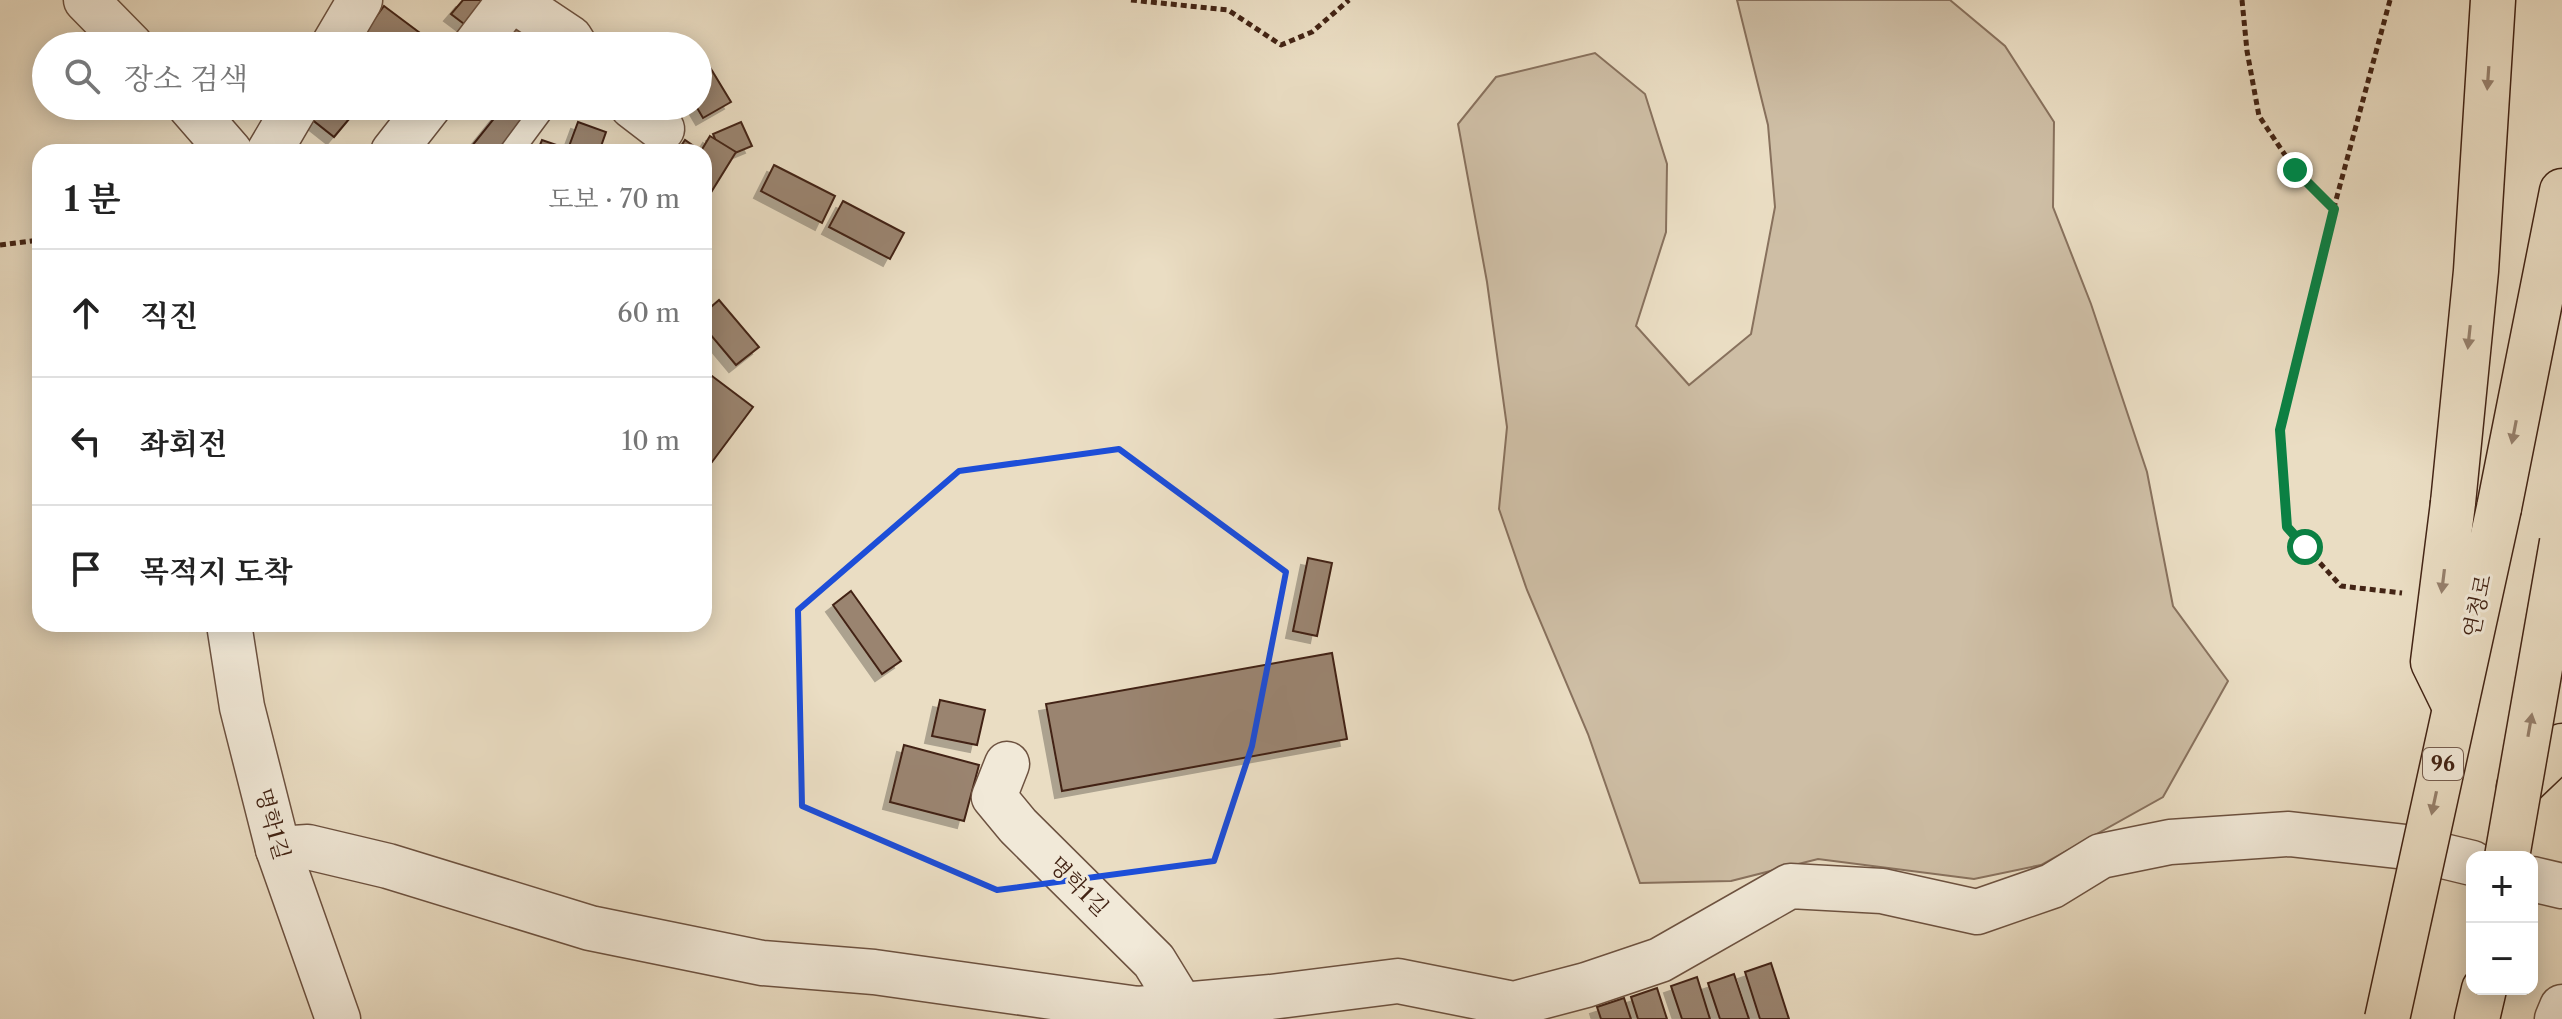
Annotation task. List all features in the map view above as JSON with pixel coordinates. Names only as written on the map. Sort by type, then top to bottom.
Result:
[{"type":"highway","points":[[2455,707],[2433,662],[2453,503],[2476,271],[2493,0]]},
{"type":"highway","name":"연청로","points":[[2387,1019],[2499,508],[2562,191]]},
{"type":"highway","points":[[2508,851],[2562,542]]},
{"type":"highway","points":[[2519,787],[2562,746]]},
{"type":"highway","points":[[2477,1019],[2483,995]]},
{"type":"street","points":[[86,0],[117,32]]},
{"type":"street","points":[[341,32],[360,0]]},
{"type":"street","points":[[486,32],[512,0],[561,32]]},
{"type":"street","points":[[202,120],[223,144]]},
{"type":"street","points":[[274,144],[288,120]]},
{"type":"street","points":[[399,144],[418,120]]},
{"type":"street","name":"명학1길","points":[[230,632],[242,707],[278,849],[338,1019]]},
{"type":"street","name":"명학1길","points":[[1007,764],[994,797],[1018,826],[1154,961],[1181,1005]]},
{"type":"street","points":[[278,849],[308,847],[590,928],[762,963],[874,972],[1138,1009],[1398,981],[1514,1004],[1586,985],[1660,960],[1790,886],[1882,891],[1977,912],[2052,886],[2101,856],[2170,842],[2289,834],[2406,847],[2466,862]]},
{"type":"street","points":[[2538,880],[2562,886]]},
{"type":"street","points":[[2557,1019],[2562,1007]]},
{"type":"lane","points":[[517,144],[535,120]]},
{"type":"path","points":[[1131,0],[1228,10],[1281,45],[1312,32],[1349,0]]},
{"type":"path","points":[[2242,0],[2247,51],[2259,116],[2295,170],[2334,209]]},
{"type":"path","points":[[2390,0],[2334,209],[2280,430],[2287,527],[2341,586],[2404,593]]},
{"type":"path","points":[[0,245],[32,241]]},
{"type":"highlighted area","points":[[1119,449],[1286,572],[1252,746],[1214,861],[997,890],[802,806],[798,610],[959,471]]},
{"type":"shaded area","points":[[1737,0],[1950,0],[2005,46],[2054,122],[2053,207],[2091,304],[2147,472],[2173,606],[2228,681],[2163,797],[2041,865],[1974,879],[1818,859],[1731,881],[1640,883],[1588,734],[1527,590],[1499,509],[1507,427],[1487,282],[1458,124],[1496,77],[1595,53],[1645,94],[1667,164],[1666,232],[1636,326],[1689,385],[1751,334],[1775,207],[1768,125]]},
{"type":"building","points":[[463,0],[491,0],[468,27],[451,14]]},
{"type":"building","points":[[384,6],[419,32],[365,32]]},
{"type":"building","points":[[511,12],[538,32],[497,32]]},
{"type":"building","points":[[712,71],[731,102],[712,113]]},
{"type":"building","points":[[313,120],[348,120],[334,137]]},
{"type":"building","points":[[493,120],[527,120],[508,144],[473,144]]},
{"type":"building","points":[[578,122],[606,132],[602,144],[570,144]]},
{"type":"building","points":[[741,122],[752,146],[723,158],[713,134]]},
{"type":"building","points":[[710,136],[736,152],[712,191],[712,144],[705,144]]},
{"type":"building","points":[[774,165],[835,196],[822,223],[761,191]]},
{"type":"building","points":[[843,201],[904,233],[890,259],[829,227]]},
{"type":"building","points":[[719,300],[759,347],[736,365],[712,336],[712,306]]},
{"type":"building","points":[[712,376],[753,407],[712,462]]},
{"type":"building","points":[[1308,558],[1332,563],[1317,636],[1293,631]]},
{"type":"building","points":[[851,591],[901,661],[882,674],[833,605]]},
{"type":"building","points":[[1332,653],[1347,739],[1062,791],[1046,704]]},
{"type":"building","points":[[940,700],[985,710],[977,745],[932,736]]},
{"type":"building","points":[[904,745],[979,765],[964,821],[890,802]]},
{"type":"building","points":[[1771,963],[1789,1019],[1760,1019],[1745,972]]},
{"type":"building","points":[[1734,974],[1749,1019],[1720,1019],[1708,983]]},
{"type":"building","points":[[1697,977],[1710,1019],[1682,1019],[1671,986]]},
{"type":"building","points":[[1657,988],[1667,1019],[1638,1019],[1631,997]]},
{"type":"building","points":[[1624,998],[1631,1019],[1601,1019],[1597,1007]]},
{"type":"route","points":[[2295,170],[2334,209],[2280,430],[2287,527],[2305,547]]}]
